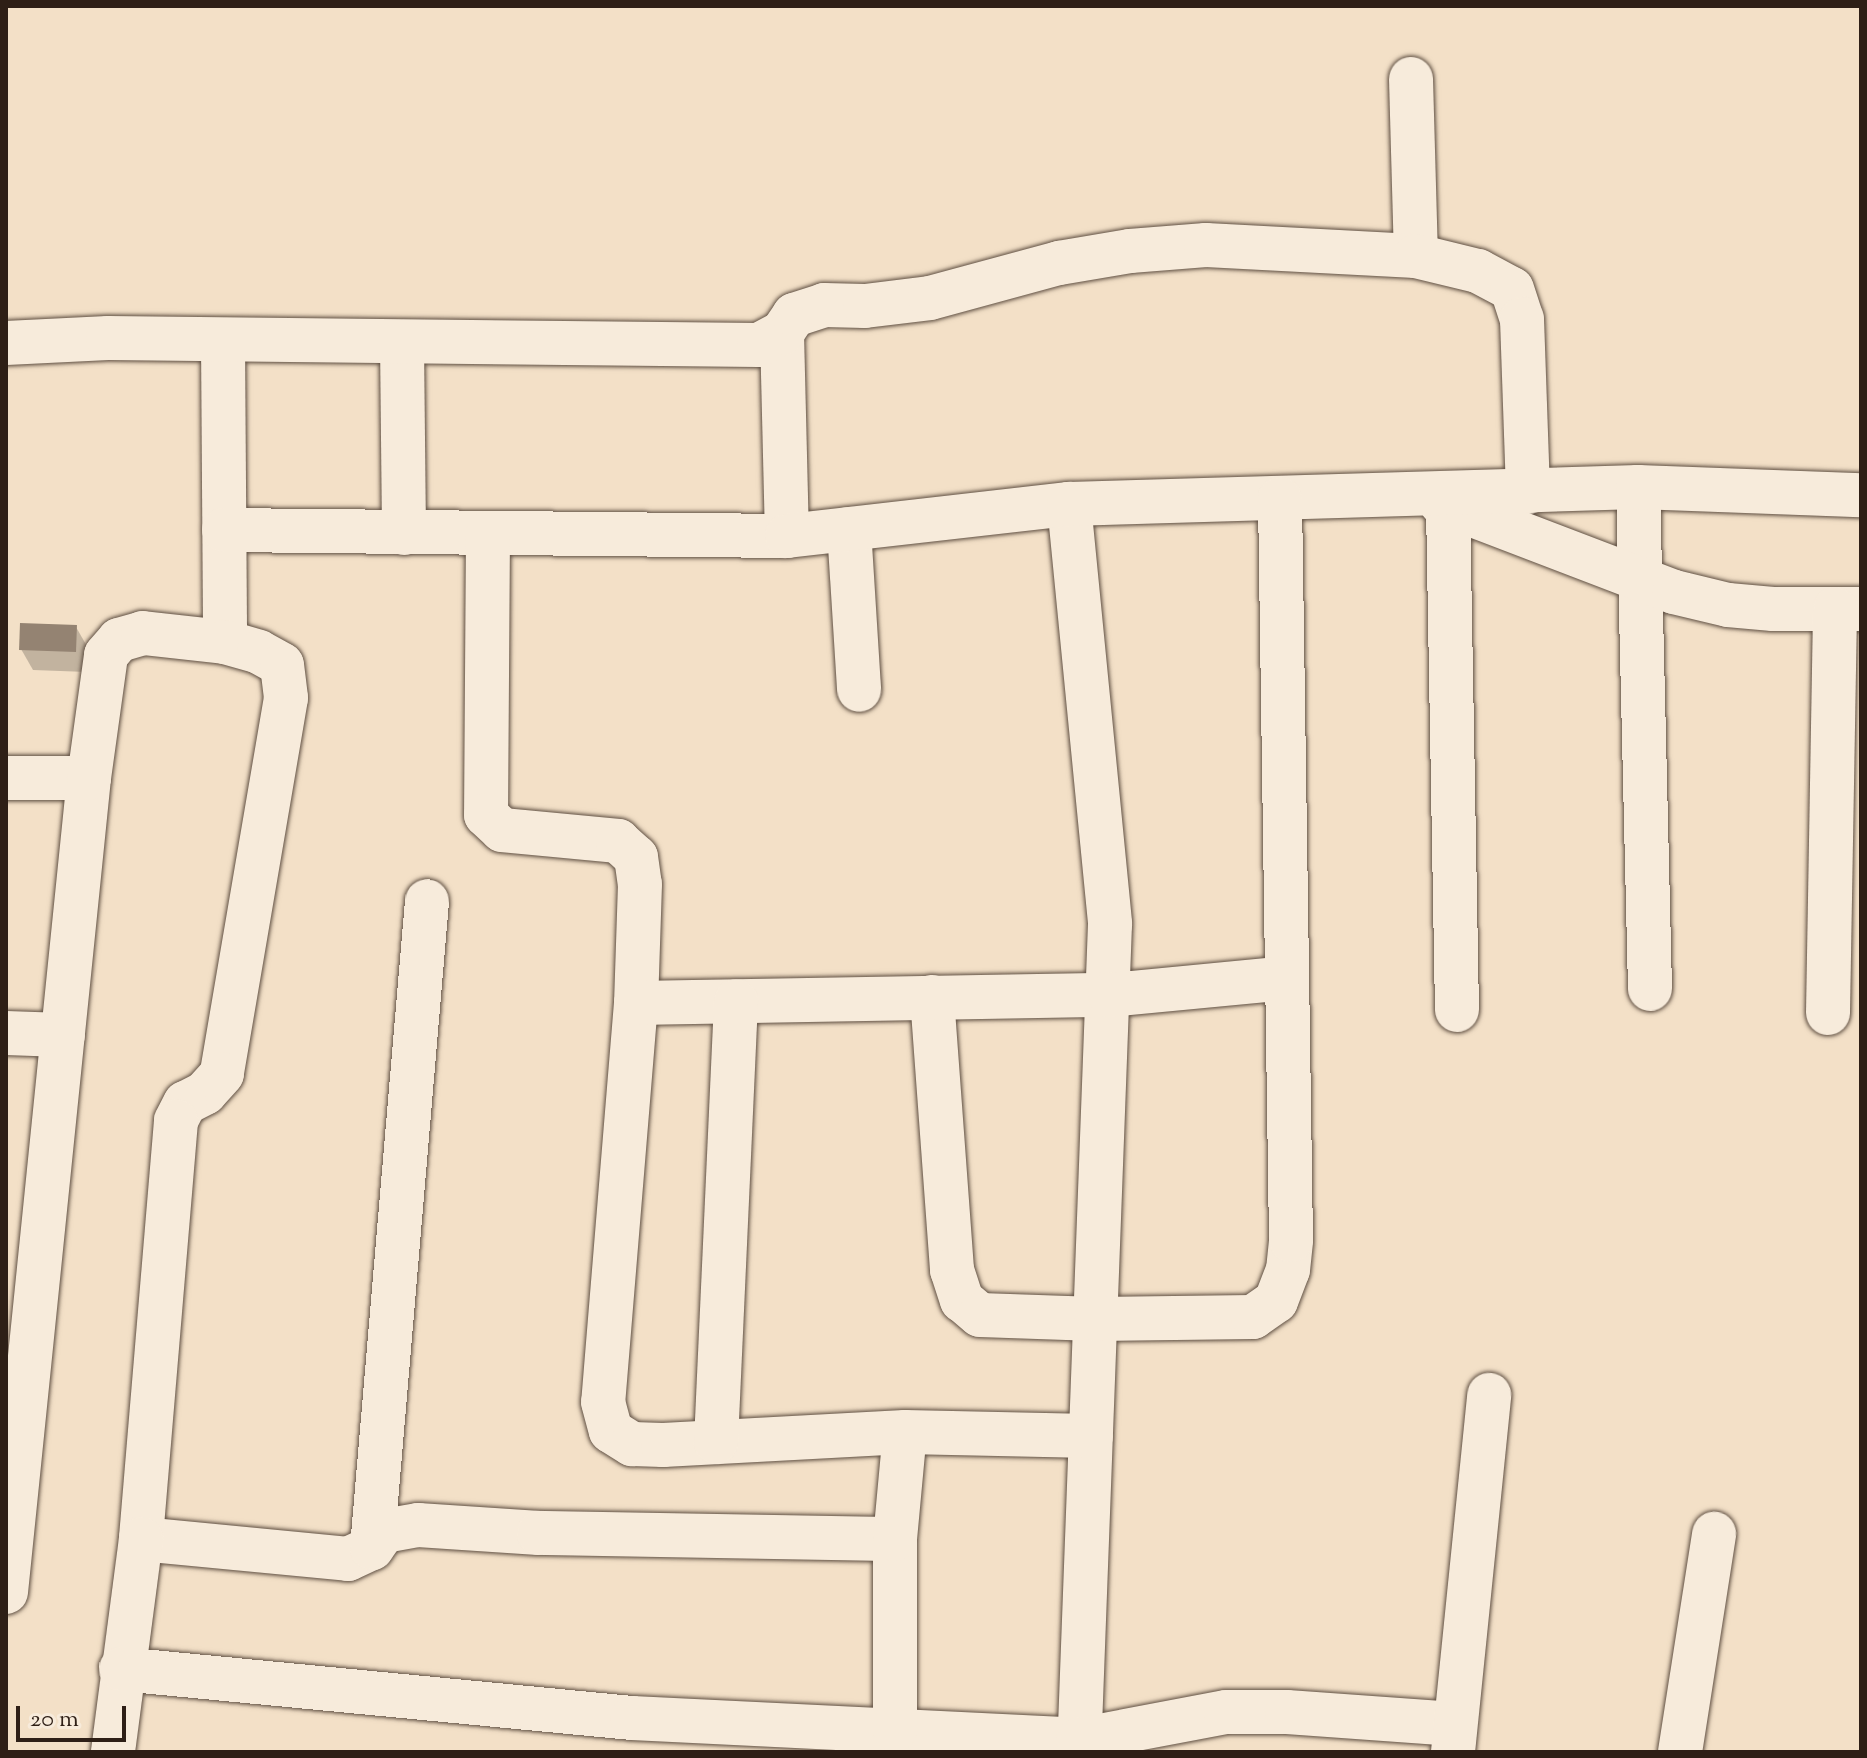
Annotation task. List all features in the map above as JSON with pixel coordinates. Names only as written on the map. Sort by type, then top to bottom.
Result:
[{"type":"street","points":[[1411,79],[1416,256]]},
{"type":"street","points":[[6,343],[108,338],[759,345],[782,333],[794,315],[824,305],[865,306],[930,298],[1059,263],[1130,251],[1206,245],[1416,256],[1478,271],[1512,289],[1522,319],[1528,492]]},
{"type":"street","points":[[782,333],[787,536]]},
{"type":"street","points":[[223,340],[225,642]]},
{"type":"street","points":[[402,342],[404,533]]},
{"type":"street","points":[[1638,487],[1650,989]]},
{"type":"street","points":[[224,530],[787,536],[1069,504],[1280,499],[1435,501],[1528,492],[1638,487],[1861,495]]},
{"type":"street","points":[[932,997],[952,1270],[962,1300],[980,1315],[1096,1319],[1253,1317],[1276,1301],[1288,1270],[1291,1240],[1280,499]]},
{"type":"street","points":[[1435,501],[1642,580],[1728,605],[1773,609],[1848,609],[1828,1013]]},
{"type":"street","points":[[1435,501],[1457,1010]]},
{"type":"street","points":[[1069,504],[1110,924],[1110,995],[1078,1746]]},
{"type":"street","points":[[849,529],[859,690]]},
{"type":"street","points":[[488,533],[486,815],[502,830],[618,841],[636,857],[640,884],[636,1003],[603,1402],[611,1431],[632,1444],[905,1432],[1091,1436]]},
{"type":"street","points":[[6,1592],[20,1335],[63,1035],[89,778],[106,655],[119,640],[143,633],[225,642],[259,652],[282,665],[286,698],[222,1074],[205,1093],[185,1103],[176,1121],[141,1539],[121,1669],[113,1752]]},
{"type":"street","points":[[6,778],[89,778]]},
{"type":"street","points":[[372,1548],[427,901]]},
{"type":"street","points":[[636,1003],[1110,995],[1286,978]]},
{"type":"street","points":[[716,1442],[736,1001]]},
{"type":"street","points":[[6,1033],[63,1035]]},
{"type":"street","points":[[121,1669],[619,1717],[895,1730],[1078,1746],[1226,1712],[1287,1712],[1454,1738],[1489,1395]]},
{"type":"street","points":[[895,1730],[895,1539],[905,1432]]},
{"type":"street","points":[[141,1539],[312,1559],[348,1559],[372,1548],[384,1531],[418,1525],[539,1533],[895,1539]]},
{"type":"street","points":[[1680,1752],[1714,1534]]},
{"type":"building","points":[[20,623],[77,625],[76,652],[19,650]]}]
